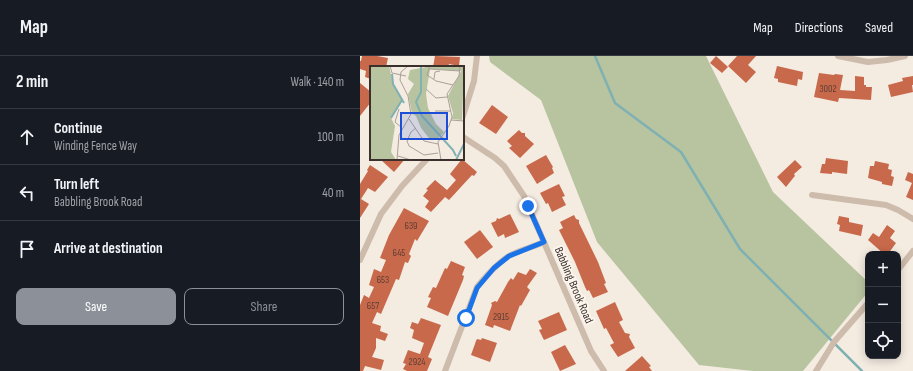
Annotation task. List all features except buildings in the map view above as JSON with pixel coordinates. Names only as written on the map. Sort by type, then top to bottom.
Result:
[{"type":"street","points":[[464,113],[472,87],[477,56]]},
{"type":"street","points":[[838,56],[868,62],[905,56]]},
{"type":"street","name":"Babbling Brook Road","points":[[464,138],[495,158],[504,166],[524,196],[591,351],[604,371]]},
{"type":"street","points":[[360,260],[363,245],[381,214],[402,186],[426,160]]},
{"type":"street","points":[[812,194],[886,205],[913,219]]},
{"type":"street","points":[[445,371],[477,288],[482,281],[494,268],[509,256],[544,242]]},
{"type":"street","points":[[901,266],[913,251]]},
{"type":"street","points":[[816,371],[834,342],[865,306]]},
{"type":"green space","points":[[489,56],[706,56],[773,192],[865,279],[865,296],[803,371],[753,371],[699,365],[597,242],[541,100],[490,62]]},
{"type":"waterway","points":[[595,56],[615,103],[681,152],[740,249],[862,371]]},
{"type":"route","points":[[466,318],[477,288],[494,268],[509,256],[544,242],[528,206]]}]
